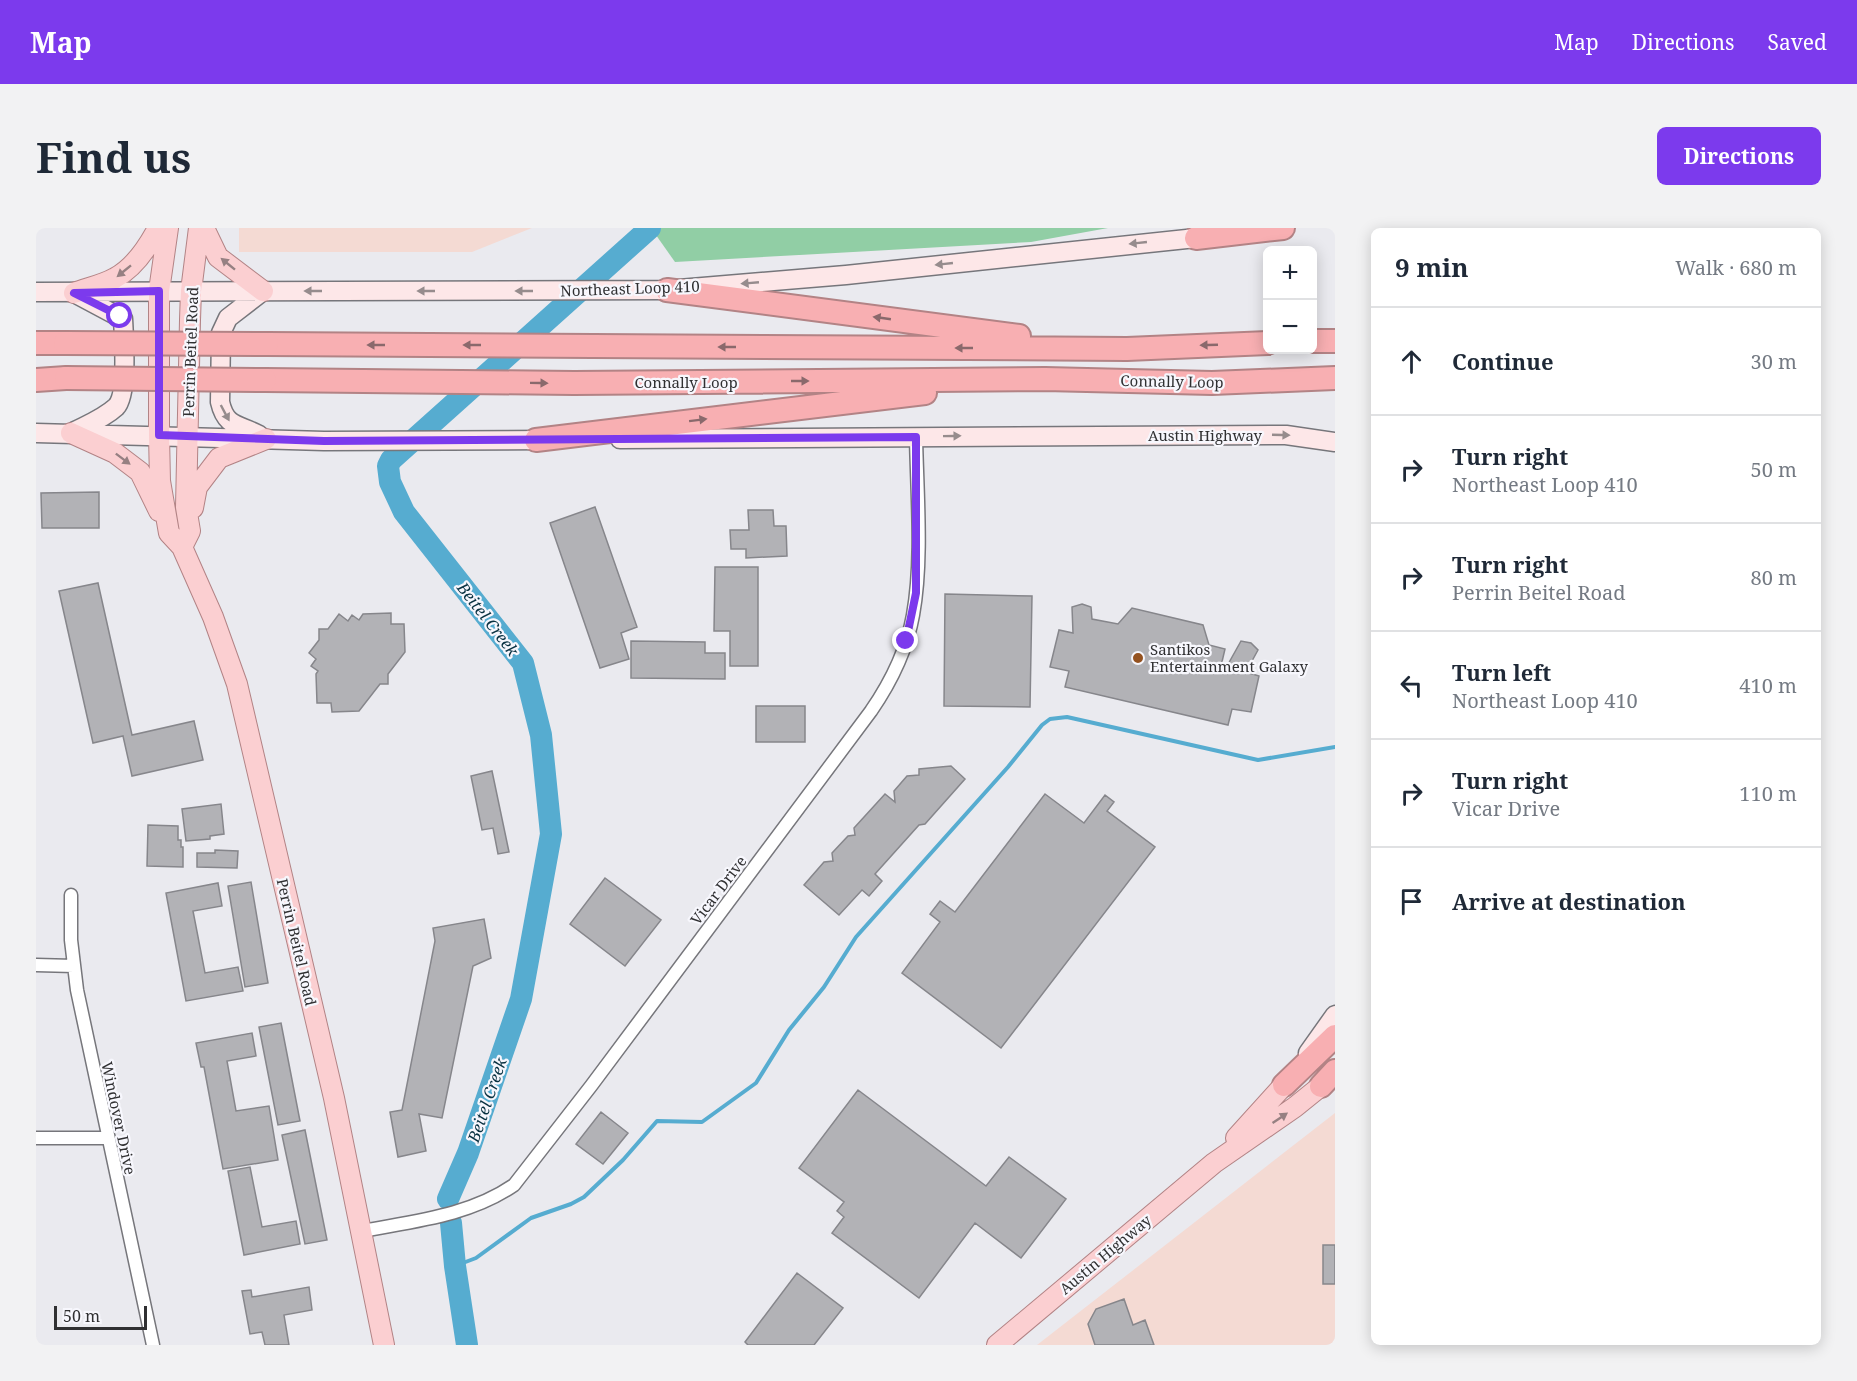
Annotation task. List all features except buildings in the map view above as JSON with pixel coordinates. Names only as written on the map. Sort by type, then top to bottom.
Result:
[{"type":"highway","points":[[1196,238],[1283,228]]},
{"type":"highway","points":[[667,290],[1127,348]]},
{"type":"highway","points":[[1317,341],[1335,340]]},
{"type":"highway","points":[[36,343],[1127,348],[1263,343]]},
{"type":"highway","name":"Connally Loop","points":[[36,379],[574,383],[1045,379],[1212,383],[1335,378]]},
{"type":"highway","points":[[536,440],[1045,379]]},
{"type":"highway","points":[[1212,383],[1335,389]]},
{"type":"highway","points":[[1284,1085],[1335,1036]]},
{"type":"main road","points":[[74,293],[114,279],[137,259],[149,245],[158,228]]},
{"type":"main road","name":"Perrin Beitel Road","points":[[168,228],[159,291],[160,481],[237,684],[328,1076],[362,1230],[384,1345]]},
{"type":"main road","name":"Perrin Beitel Road","points":[[180,537],[186,507],[191,291],[199,228]]},
{"type":"main road","points":[[204,228],[218,257],[263,291],[228,318],[221,333],[220,402],[224,416],[229,422],[266,439]]},
{"type":"main road","name":"Northeast Loop 410","points":[[36,292],[667,290],[846,275],[1196,238],[1220,228]]},
{"type":"main road","points":[[71,433],[100,419],[118,405],[123,390],[123,319],[74,293]]},
{"type":"main road","points":[[36,433],[324,441],[916,437]]},
{"type":"main road","points":[[71,433],[115,453],[140,472],[180,537]]},
{"type":"main road","name":"Austin Highway","points":[[916,437],[1286,435],[1335,442]]},
{"type":"main road","points":[[180,537],[197,487],[219,458],[266,439]]},
{"type":"main road","name":"Austin Highway","points":[[1214,1163],[1284,1085],[1335,1015]]},
{"type":"main road","name":"Austin Highway","points":[[997,1345],[1214,1163],[1295,1107],[1330,1077]]},
{"type":"street","name":"Vicar Drive","points":[[362,1230],[466,1210],[498,1197],[514,1185],[591,1086],[871,711],[896,668],[914,609],[918,563],[916,437]]},
{"type":"street","name":"Windover Drive","points":[[71,895],[71,940],[77,990],[153,1345]]},
{"type":"street","points":[[36,965],[74,966]]},
{"type":"street","points":[[36,1138],[108,1138]]},
{"type":"shaded area","points":[[239,228],[532,228],[472,252],[239,252]]},
{"type":"shaded area","points":[[1335,1113],[1335,1345],[1037,1345]]},
{"type":"green space","points":[[651,228],[1108,228],[1031,242],[675,262]]},
{"type":"waterway","name":"Beitel Creek","points":[[448,1199],[468,1153],[521,999],[551,834],[541,735],[523,663],[404,512],[390,482],[388,466],[391,460],[650,228]]},
{"type":"waterway","points":[[455,1266],[476,1258],[531,1218],[584,1197],[623,1160],[657,1121],[702,1122],[756,1083],[789,1030],[824,987],[856,937],[1008,767],[1042,725],[1050,719],[1067,717],[1258,760],[1335,747]]},
{"type":"waterway","name":"Beitel Creek","points":[[451,1223],[467,1345]]},
{"type":"place","name":"Santikos Entertainment Galaxy","points":[[1138,658]]},
{"type":"route","points":[[120,316],[74,293],[159,291],[159,435],[324,441],[916,437],[918,563],[913,617],[906,641]]}]
